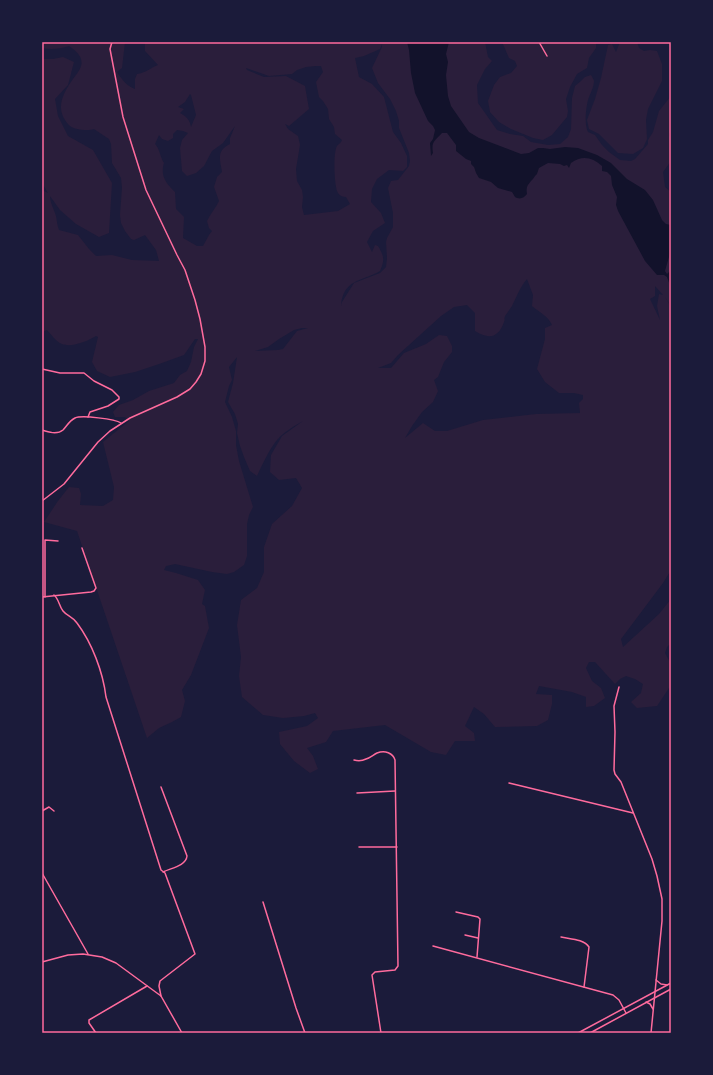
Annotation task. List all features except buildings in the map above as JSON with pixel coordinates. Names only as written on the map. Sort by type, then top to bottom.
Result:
[{"type":"street","points":[[42,501],[64,484],[101,438],[110,431],[130,418],[181,396],[190,389],[199,378],[205,361],[206,352],[200,319],[185,270],[146,190],[123,117],[110,49],[112,42]]},
{"type":"street","points":[[539,42],[546,56]]},
{"type":"street","points":[[42,369],[60,373],[84,374],[112,390],[120,397],[108,406],[90,412],[88,417]]},
{"type":"street","points":[[42,430],[53,433],[59,432],[64,430],[67,425],[76,418],[82,417],[119,421],[121,423]]},
{"type":"street","points":[[45,597],[45,540],[58,541]]},
{"type":"street","points":[[42,597],[94,591],[96,588],[82,548]]},
{"type":"street","points":[[54,595],[63,611],[77,623],[88,640],[97,660],[106,697],[161,870],[165,873],[195,954],[160,981],[159,986],[161,996],[182,1033]]},
{"type":"street","points":[[619,687],[614,706],[614,770],[621,782],[652,859],[662,899],[662,921],[650,1033]]},
{"type":"street","points":[[354,760],[365,760],[380,752],[389,752],[395,760],[398,967],[395,970],[374,972],[372,975],[381,1033]]},
{"type":"street","points":[[509,783],[633,813]]},
{"type":"street","points":[[162,788],[187,856],[187,860],[184,863],[163,872]]},
{"type":"street","points":[[357,793],[395,791]]},
{"type":"street","points":[[42,811],[49,808],[54,811]]},
{"type":"street","points":[[359,847],[397,847]]},
{"type":"street","points":[[42,873],[88,954]]},
{"type":"street","points":[[263,902],[305,1033]]},
{"type":"street","points":[[456,912],[478,917],[480,919],[476,957]]},
{"type":"street","points":[[465,935],[478,938]]},
{"type":"street","points":[[561,937],[581,941],[586,943],[589,947],[584,987]]},
{"type":"street","points":[[433,946],[614,996],[619,1000],[626,1013]]},
{"type":"street","points":[[42,962],[73,954],[88,954],[102,957],[116,963],[161,996]]},
{"type":"street","points":[[656,980],[664,985],[670,983]]},
{"type":"street","points":[[578,1033],[670,983]]},
{"type":"street","points":[[96,1033],[89,1023],[89,1020],[147,986]]},
{"type":"street","points":[[590,1033],[671,989]]},
{"type":"street","points":[[646,1002],[650,1004],[653,1009]]},
{"type":"shaded area","points":[[42,42],[125,42],[122,68],[117,72],[125,82],[135,89],[135,79],[137,74],[143,73],[158,65],[145,51],[145,42],[485,42],[488,57],[492,61],[485,69],[477,85],[478,103],[497,130],[523,136],[531,142],[548,145],[560,144],[568,137],[571,129],[572,98],[575,86],[585,77],[591,75],[594,81],[586,112],[586,125],[588,132],[595,135],[609,152],[620,160],[631,161],[635,159],[648,144],[648,140],[653,132],[659,111],[671,96],[671,133],[669,133],[669,136],[671,138],[671,161],[663,172],[665,187],[671,192],[671,306],[665,297],[671,307],[671,570],[621,639],[623,647],[659,614],[671,599],[671,643],[667,647],[665,653],[671,664],[671,685],[657,706],[637,708],[631,702],[641,693],[643,684],[626,676],[615,684],[595,662],[589,662],[586,668],[592,681],[601,688],[605,698],[594,706],[586,707],[586,697],[572,692],[539,686],[536,694],[552,695],[552,704],[548,720],[537,726],[495,727],[484,714],[474,707],[465,726],[474,733],[475,741],[455,741],[446,755],[431,752],[385,725],[333,731],[326,742],[307,748],[313,756],[318,769],[310,773],[294,761],[280,744],[279,732],[307,726],[318,718],[315,713],[304,716],[283,718],[263,715],[242,697],[239,676],[241,657],[237,625],[241,600],[257,588],[264,572],[264,547],[272,524],[292,506],[302,488],[296,478],[279,480],[270,472],[271,455],[282,436],[303,421],[286,432],[274,443],[257,476],[250,471],[240,446],[237,433],[238,424],[235,414],[228,402],[237,357],[229,367],[232,380],[225,402],[232,417],[236,431],[236,445],[239,461],[253,507],[247,524],[247,556],[244,565],[234,572],[227,574],[175,564],[166,566],[164,570],[198,580],[205,590],[202,604],[205,606],[209,628],[191,675],[182,690],[185,701],[181,717],[159,728],[147,738],[77,531],[44,522],[69,487],[79,488],[81,494],[80,505],[103,506],[113,500],[114,487],[103,442],[129,421],[125,417],[115,417],[113,412],[119,405],[133,400],[149,391],[174,383],[180,375],[187,371],[198,339],[195,339],[184,355],[135,372],[110,377],[97,371],[92,362],[98,337],[96,336],[79,343],[66,345],[57,341],[47,330],[42,332],[42,190],[48,193],[42,183],[42,59],[63,57],[74,62],[68,85],[55,99],[58,116],[68,136],[93,150],[112,183],[109,233],[99,237],[76,224],[60,210],[50,196],[59,230],[78,235],[96,256],[112,255],[132,260],[159,261],[156,250],[145,235],[134,240],[131,239],[121,223],[121,178],[112,163],[111,144],[109,139],[94,129],[82,130],[70,126],[62,114],[61,102],[69,85],[80,68],[82,63],[80,57],[69,46],[56,49],[42,48]],"holes":[[[382,44],[382,47],[372,68],[378,83],[390,99],[396,111],[399,121],[399,128],[409,153],[410,161],[409,166],[398,180],[391,181],[388,188],[393,213],[393,227],[386,242],[386,267],[380,273],[354,283],[341,306],[342,297],[349,286],[354,282],[380,271],[383,264],[383,255],[378,246],[375,245],[372,252],[367,242],[373,231],[385,223],[381,213],[371,202],[372,189],[377,179],[389,170],[403,171],[407,167],[407,156],[401,143],[393,132],[384,97],[372,84],[359,77],[355,58],[380,49]],[[321,66],[323,72],[316,82],[319,97],[328,109],[329,119],[334,127],[335,134],[342,140],[337,146],[335,155],[335,177],[337,190],[340,195],[346,197],[350,204],[338,211],[304,215],[302,207],[302,190],[297,181],[296,169],[300,145],[298,136],[288,129],[285,124],[289,126],[309,109],[305,86],[286,76],[264,77],[247,70],[246,68],[269,76],[292,74],[297,70],[306,67]],[[190,94],[196,115],[191,127],[187,118],[180,113],[184,109],[178,107],[185,102]],[[235,126],[230,138],[230,144],[223,150],[220,156],[222,172],[217,177],[214,187],[219,201],[207,221],[209,228],[212,231],[203,246],[197,246],[183,238],[184,217],[176,209],[175,192],[163,176],[164,163],[155,144],[159,135],[162,139],[168,141],[173,138],[173,134],[177,130],[188,133],[182,140],[180,148],[182,171],[187,176],[196,173],[204,166],[212,151],[223,143]],[[527,279],[533,295],[532,306],[546,317],[552,325],[545,328],[545,339],[537,369],[545,382],[559,393],[574,393],[583,395],[583,399],[579,403],[580,413],[536,414],[483,420],[447,431],[435,431],[423,423],[405,438],[422,412],[433,402],[438,391],[434,380],[438,377],[444,362],[452,352],[452,346],[447,336],[439,335],[426,344],[404,353],[391,368],[378,368],[391,363],[441,316],[454,307],[467,305],[475,313],[475,331],[488,336],[496,334],[502,328],[505,316],[512,306],[522,285]],[[655,286],[663,295],[659,294],[657,306],[660,320],[650,299],[655,296]],[[308,328],[297,331],[283,349],[255,351],[268,347],[294,330]]]},
{"type":"shaded area","points":[[407,42],[449,42],[446,54],[448,62],[446,75],[448,96],[451,106],[469,132],[479,138],[521,154],[529,153],[538,148],[578,148],[597,155],[611,163],[627,179],[645,190],[653,200],[662,220],[666,224],[671,225],[671,250],[665,271],[667,274],[671,267],[671,285],[667,277],[664,275],[657,275],[645,261],[618,211],[616,205],[617,197],[612,185],[611,176],[607,172],[602,171],[602,166],[591,159],[583,158],[575,160],[571,163],[569,168],[567,165],[564,166],[560,164],[548,163],[539,168],[537,174],[528,185],[527,194],[523,197],[517,198],[512,192],[498,188],[491,182],[479,178],[471,164],[471,161],[456,151],[456,145],[447,133],[442,133],[434,142],[433,153],[431,156],[430,143],[433,139],[435,130],[428,121],[415,93]]},
{"type":"shaded area","points":[[502,42],[596,42],[596,48],[589,58],[587,68],[577,74],[570,87],[566,99],[568,111],[567,117],[552,135],[543,140],[533,138],[511,129],[499,122],[490,112],[488,101],[494,85],[500,77],[511,73],[517,66],[515,61],[509,58]]},
{"type":"shaded area","points":[[620,42],[637,42],[639,48],[644,51],[657,51],[662,64],[662,81],[648,109],[646,120],[647,139],[643,148],[633,154],[618,153],[599,134],[589,129],[587,120],[601,78],[608,45],[612,44],[616,52]]}]
